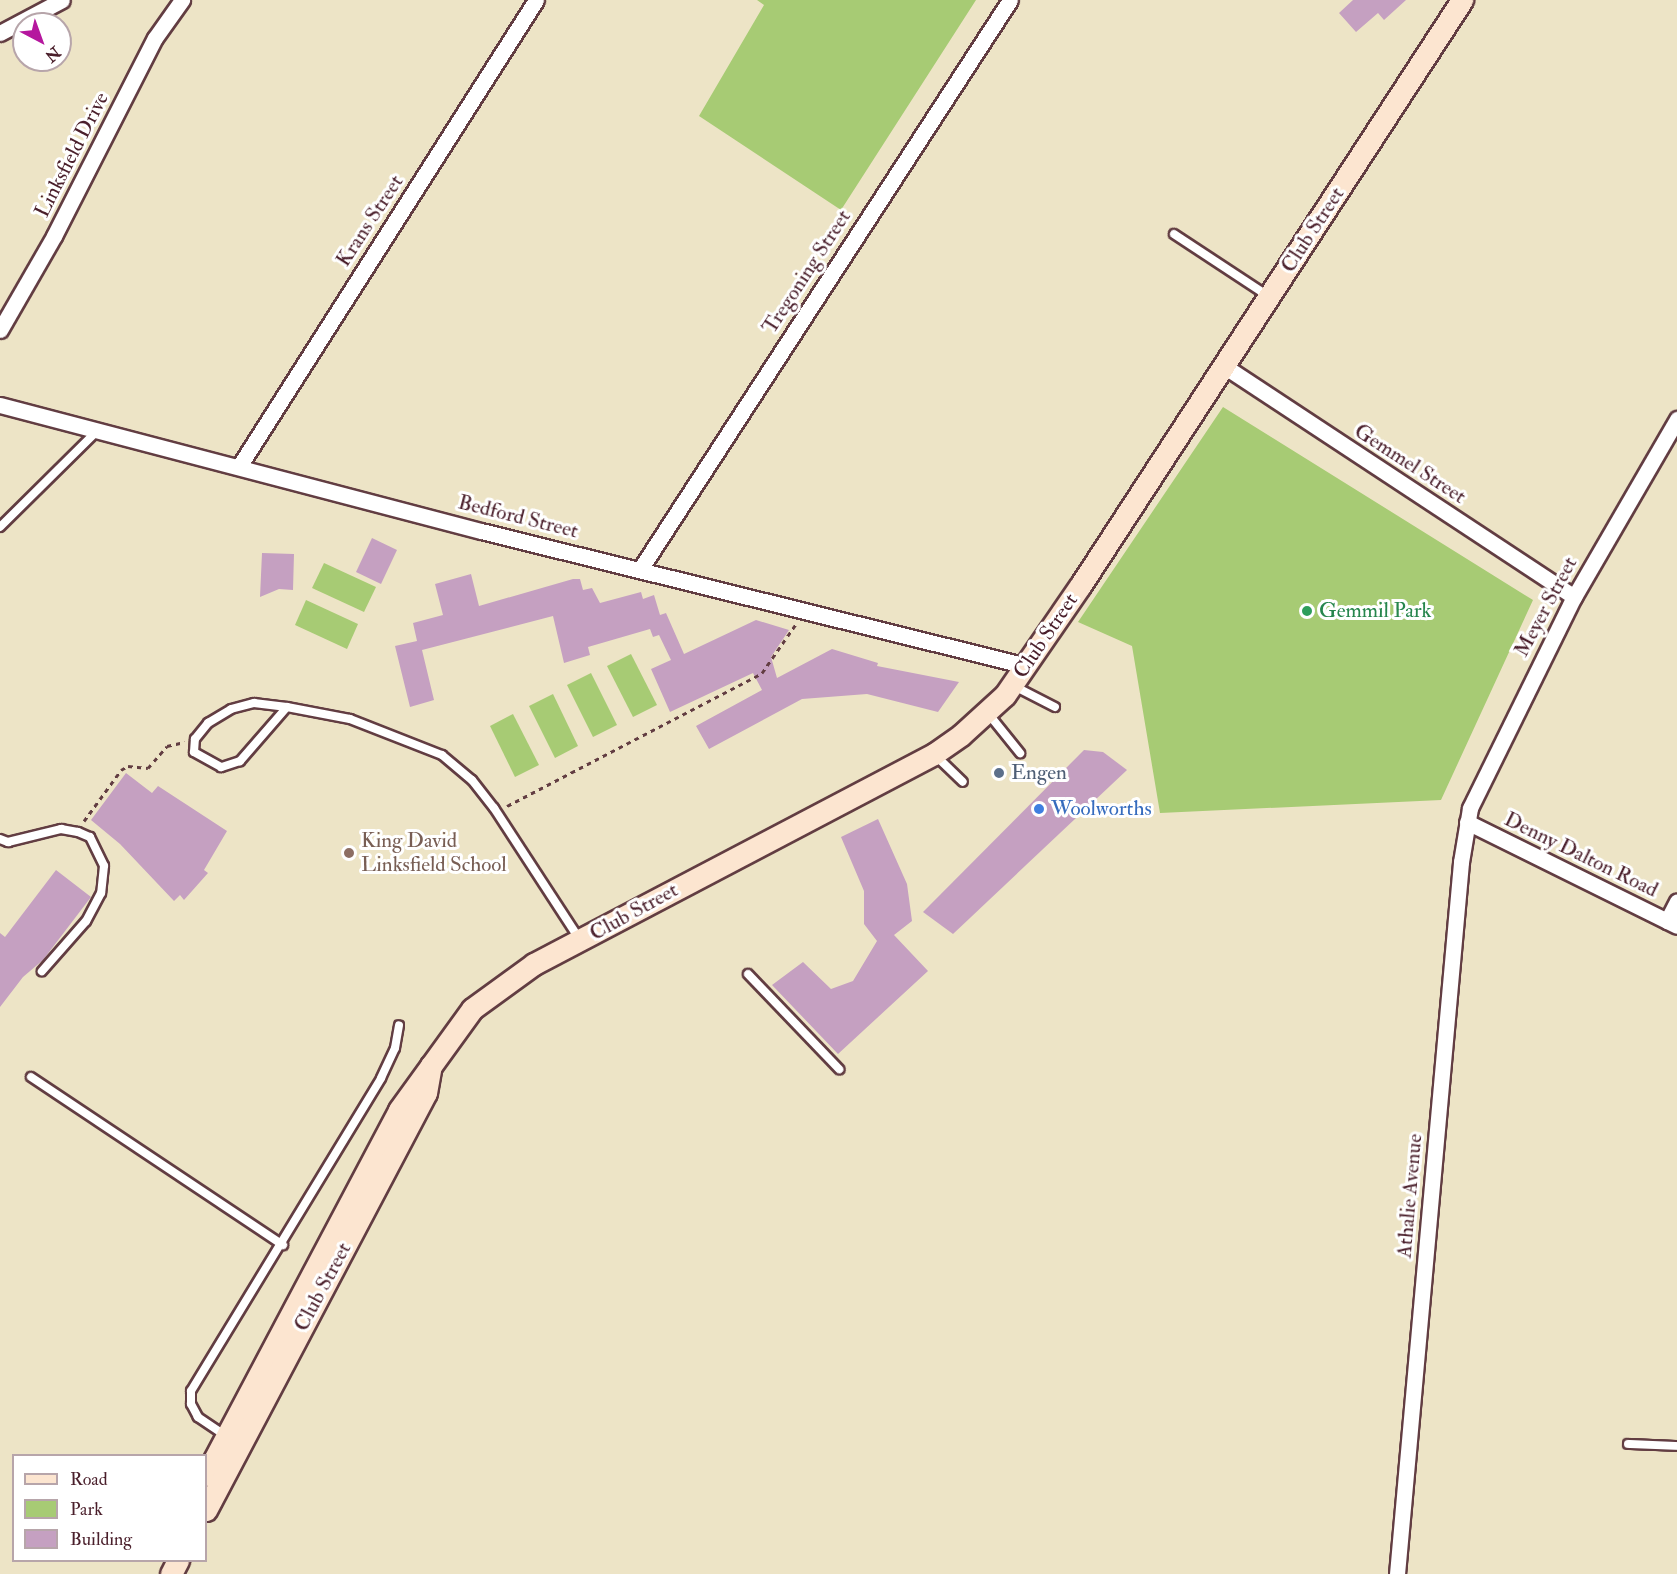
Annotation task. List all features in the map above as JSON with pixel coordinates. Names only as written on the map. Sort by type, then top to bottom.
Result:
[{"type":"main road","name":"Club Street","points":[[207,1507],[233,1440],[426,1093],[432,1062],[472,1010],[490,993],[534,964],[933,754],[987,712],[1027,666],[1462,0]]},
{"type":"main road","name":"Club Street","points":[[207,1474],[233,1440]]},
{"type":"street","points":[[0,33],[62,0]]},
{"type":"street","name":"Linksfield Drive","points":[[0,330],[54,236],[155,38],[182,0]]},
{"type":"street","name":"Krans Street","points":[[240,465],[536,0]]},
{"type":"street","name":"Tregoning Street","points":[[641,568],[1010,0]]},
{"type":"street","name":"Gemmel Street","points":[[1224,366],[1574,597]]},
{"type":"street","name":"Bedford Street","points":[[0,405],[240,465],[481,531],[641,568],[1027,666]]},
{"type":"street","name":"Meyer Street","points":[[1467,822],[1481,781],[1574,597],[1677,419]]},
{"type":"street","name":"Denny Dalton Road","points":[[1467,822],[1672,924]]},
{"type":"street","name":"Athalie Avenue","points":[[1397,1574],[1467,822]]},
{"type":"street","points":[[1672,924],[1677,901]]},
{"type":"lane","points":[[1174,234],[1269,297]]},
{"type":"lane","points":[[0,526],[98,429]]},
{"type":"lane","points":[[1012,685],[1055,707]]},
{"type":"lane","points":[[287,707],[240,761],[221,767],[206,762],[194,752],[195,739],[207,723],[231,709],[254,703],[287,707],[350,719],[442,755],[472,780],[496,812],[581,941]]},
{"type":"lane","points":[[987,712],[1020,753]]},
{"type":"lane","points":[[933,754],[963,782]]},
{"type":"lane","points":[[0,839],[8,842],[61,830],[90,837],[104,866],[101,893],[86,921],[42,971]]},
{"type":"lane","points":[[748,974],[839,1069]]},
{"type":"lane","points":[[233,1440],[198,1417],[191,1404],[191,1391],[283,1245],[381,1078],[395,1048],[399,1025]]},
{"type":"lane","points":[[31,1077],[283,1245]]},
{"type":"lane","points":[[1628,1444],[1677,1446]]},
{"type":"path","points":[[496,812],[762,673],[806,610]]},
{"type":"path","points":[[90,837],[84,819],[121,770],[128,766],[148,768],[167,746],[195,739]]},
{"type":"green space","points":[[757,0],[976,0],[841,210],[699,116],[764,5]]},
{"type":"green space","name":"Gemmil Park","points":[[1223,407],[1533,600],[1441,800],[1160,813],[1132,646],[1078,622]]},
{"type":"green space","points":[[324,563],[376,587],[364,612],[312,588]]},
{"type":"green space","points":[[306,600],[358,624],[347,649],[295,625]]},
{"type":"green space","points":[[631,654],[657,705],[633,717],[607,666]]},
{"type":"green space","points":[[591,673],[617,725],[593,737],[567,685]]},
{"type":"green space","points":[[553,694],[578,746],[555,758],[529,706]]},
{"type":"green space","points":[[513,714],[539,765],[515,777],[490,726]]},
{"type":"building","points":[[1353,0],[1406,0],[1384,20],[1378,13],[1356,32],[1339,13]]},
{"type":"building","points":[[372,538],[397,550],[381,584],[356,572]]},
{"type":"building","points":[[262,553],[294,554],[293,590],[279,589],[260,597]]},
{"type":"building","points":[[471,574],[479,606],[573,579],[580,579],[583,590],[592,588],[600,603],[641,592],[643,599],[654,595],[660,615],[666,613],[684,654],[756,620],[789,630],[771,657],[777,678],[832,649],[878,663],[877,666],[959,682],[938,712],[867,694],[802,699],[709,749],[696,726],[762,690],[753,673],[670,712],[651,669],[671,660],[659,635],[653,637],[650,629],[588,647],[590,655],[564,663],[553,616],[422,650],[434,700],[410,707],[395,646],[417,641],[413,623],[443,615],[435,584]]},
{"type":"building","points":[[1084,750],[1103,752],[1127,770],[953,934],[923,912]]},
{"type":"building","points":[[126,773],[152,793],[158,786],[227,831],[204,870],[208,873],[184,900],[180,895],[174,901],[120,844],[91,820]]},
{"type":"building","points":[[878,819],[907,884],[912,921],[894,935],[928,971],[838,1054],[772,985],[803,962],[831,989],[853,981],[877,941],[864,924],[864,891],[841,837]]},
{"type":"building","points":[[56,870],[91,897],[43,960],[23,977],[0,1007],[0,933],[5,937]]},
{"type":"place","name":"Gemmil Park","points":[[1307,611]]},
{"type":"place","name":"Engen","points":[[999,773]]},
{"type":"place","name":"Woolworths","points":[[1039,809]]},
{"type":"place","name":"King David Linksfield School","points":[[349,853]]}]
